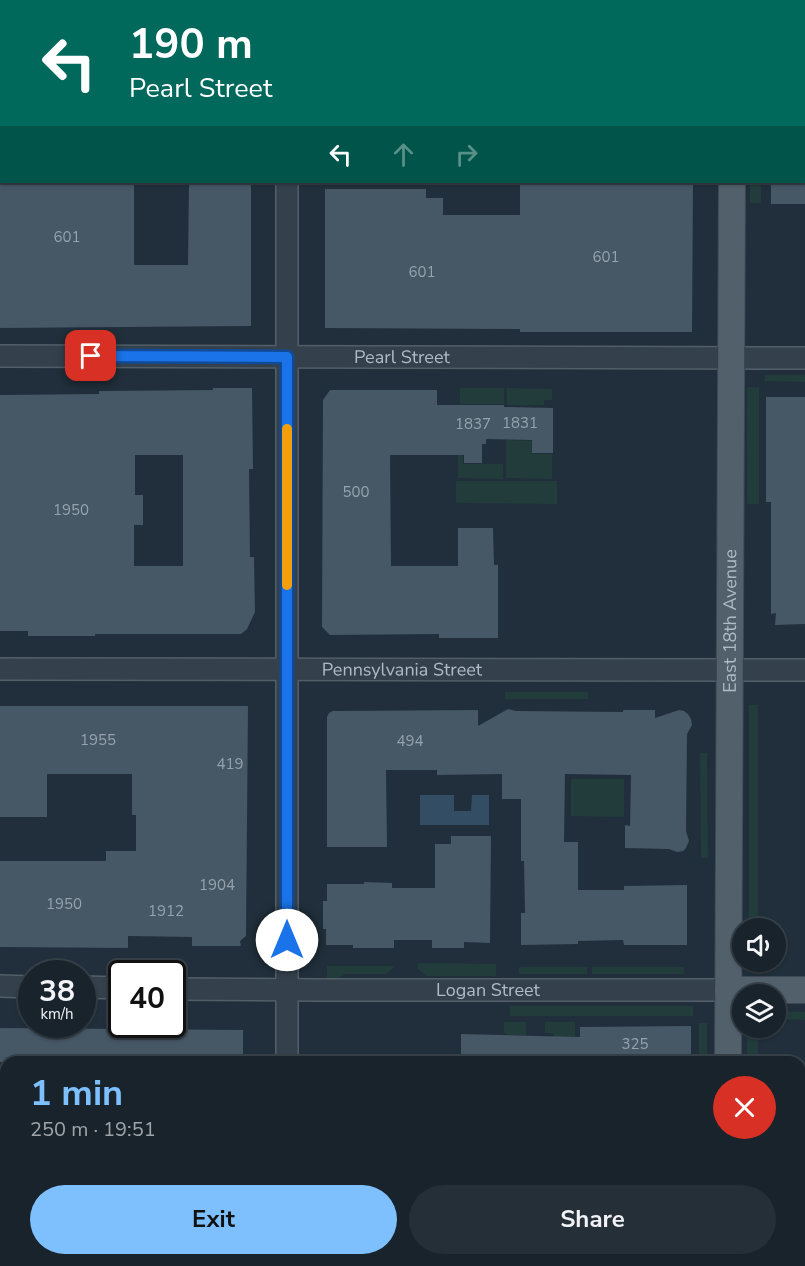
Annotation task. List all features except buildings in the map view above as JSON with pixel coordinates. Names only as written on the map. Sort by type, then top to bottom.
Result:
[{"type":"main road","name":"East 18th Avenue","points":[[728,1056],[732,183]]},
{"type":"main road","name":"Logan Street","points":[[728,990],[805,990]]},
{"type":"street","points":[[287,183],[287,1056]]},
{"type":"street","name":"Pearl Street","points":[[0,356],[805,358]]},
{"type":"street","name":"Pennsylvania Street","points":[[0,669],[805,670]]},
{"type":"street","points":[[0,987],[18,987]]},
{"type":"street","name":"Logan Street","points":[[186,989],[728,990]]},
{"type":"green space","points":[[750,183],[761,183],[761,203],[750,203]]},
{"type":"green space","points":[[765,375],[805,375],[805,382],[765,381]]},
{"type":"green space","points":[[747,387],[759,387],[759,504],[747,504]]},
{"type":"green space","points":[[460,388],[504,388],[504,404],[460,404]]},
{"type":"green space","points":[[507,388],[552,389],[552,400],[544,400],[544,405],[507,405]]},
{"type":"green space","points":[[506,440],[531,441],[532,454],[552,454],[552,479],[506,478]]},
{"type":"green space","points":[[458,448],[462,448],[463,464],[503,464],[503,479],[458,478]]},
{"type":"green space","points":[[456,481],[557,481],[557,504],[456,503]]},
{"type":"green space","points":[[505,692],[588,692],[588,699],[505,699]]},
{"type":"green space","points":[[749,705],[758,705],[758,918],[749,918]]},
{"type":"green space","points":[[700,753],[707,753],[708,858],[701,858]]},
{"type":"green space","points":[[571,779],[624,779],[624,817],[571,816]]},
{"type":"green space","points":[[418,963],[496,964],[496,976],[426,976],[418,969]]},
{"type":"green space","points":[[327,966],[395,966],[386,974],[345,974],[334,981],[327,981]]},
{"type":"green space","points":[[519,967],[587,967],[587,974],[519,974]]},
{"type":"green space","points":[[592,967],[684,967],[684,974],[592,974]]},
{"type":"green space","points":[[510,1006],[693,1006],[693,1016],[510,1016]]},
{"type":"green space","points":[[786,1011],[805,1012],[805,1020],[786,1019]]},
{"type":"green space","points":[[504,1022],[526,1022],[526,1035],[513,1035],[507,1047]]},
{"type":"green space","points":[[545,1022],[575,1022],[575,1046],[570,1037],[558,1037],[554,1046],[554,1033],[545,1033]]},
{"type":"green space","points":[[699,1023],[707,1023],[707,1056],[699,1056]]},
{"type":"green space","points":[[747,1038],[758,1038],[758,1056],[747,1056]]},
{"type":"water","points":[[420,795],[454,795],[454,811],[471,811],[472,795],[489,795],[489,825],[420,825]]},
{"type":"slow traffic","points":[[287,429],[287,585]]},
{"type":"route","points":[[91,356],[287,357],[287,940]]}]
